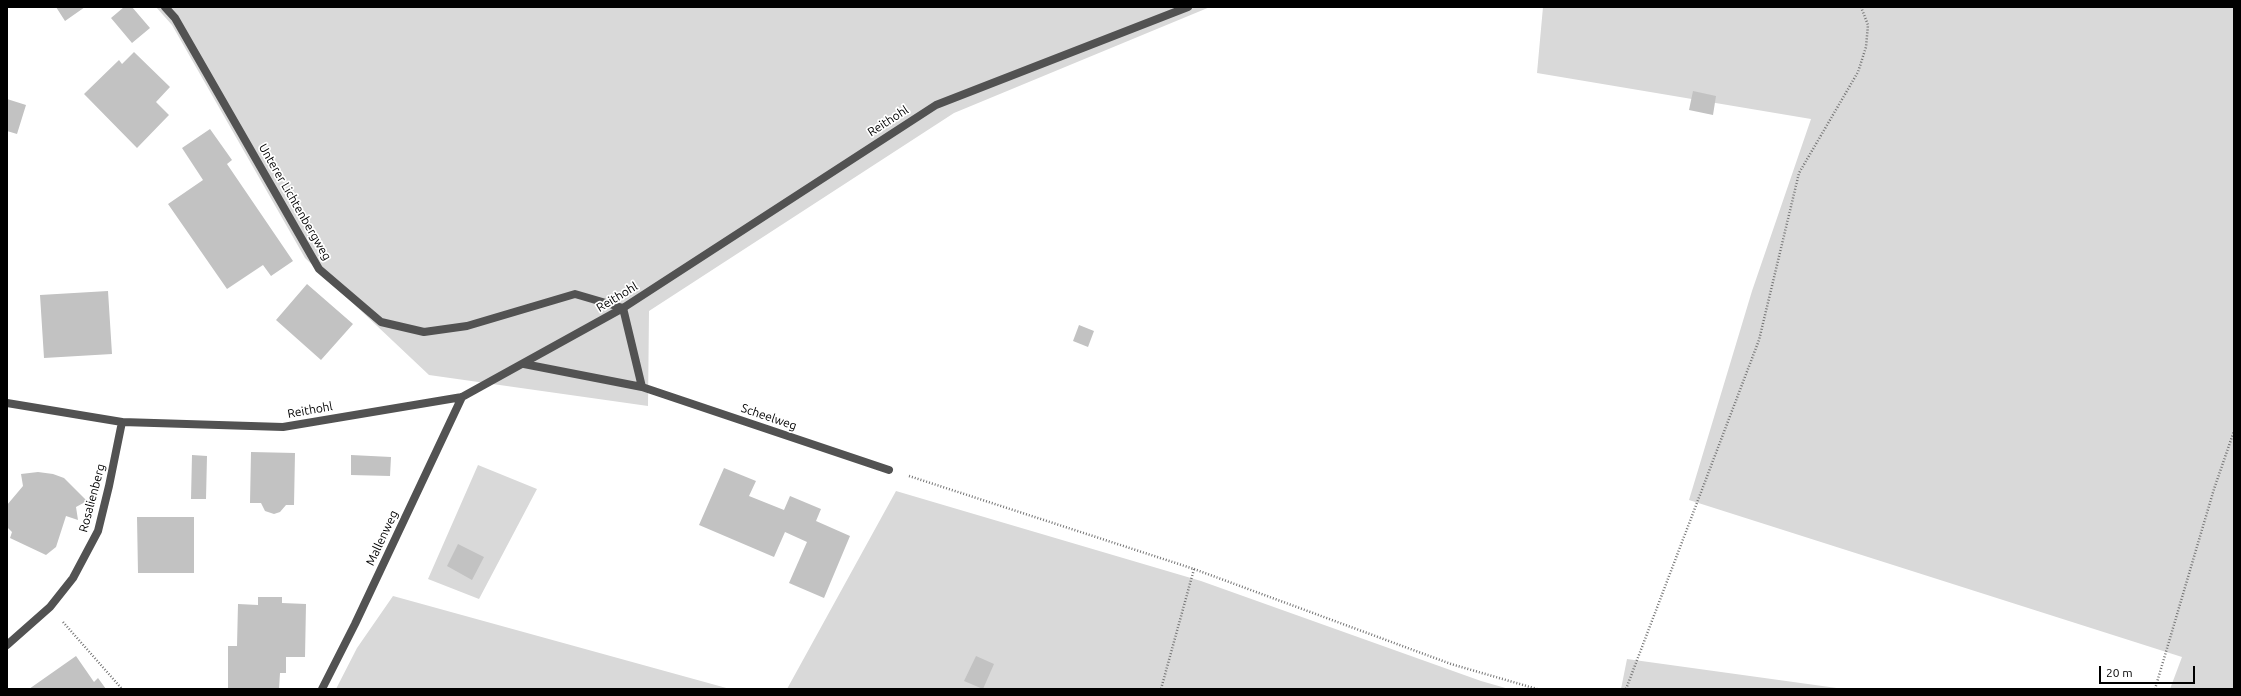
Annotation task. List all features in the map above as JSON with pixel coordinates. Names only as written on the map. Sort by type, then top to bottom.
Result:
[{"type":"street","name":"Unterer Lichtenbergweg","points":[[165,7],[175,18],[319,269],[381,322],[424,332],[467,326],[575,294],[623,308]]},
{"type":"street","name":"Reithohl","points":[[7,403],[122,422],[283,427],[462,397],[623,308],[936,104],[1188,7]]},
{"type":"street","points":[[623,308],[642,387]]},
{"type":"street","name":"Scheelweg","points":[[524,364],[642,387],[889,470]]},
{"type":"street","name":"Mallenweg","points":[[322,689],[355,624],[462,397]]},
{"type":"street","name":"Rosalienberg","points":[[7,645],[50,607],[73,578],[98,532],[122,422]]},
{"type":"path","points":[[1626,689],[1759,340],[1799,173],[1858,72],[1866,47],[1868,25],[1861,7]]},
{"type":"path","points":[[2155,689],[2209,504],[2234,431]]},
{"type":"path","points":[[889,470],[1194,569],[1451,664],[1537,689]]},
{"type":"path","points":[[1161,689],[1194,569]]},
{"type":"path","points":[[50,607],[122,689]]},
{"type":"shaded area","points":[[156,7],[1210,7],[954,113],[649,311],[648,406],[429,375],[305,258],[172,25]]},
{"type":"shaded area","points":[[1543,7],[2234,7],[2234,689],[2170,689],[2182,657],[1689,500],[1752,291],[1811,119],[1537,73]]},
{"type":"shaded area","points":[[478,465],[537,489],[479,599],[428,579]]},
{"type":"shaded area","points":[[896,491],[1201,581],[1481,681],[1509,689],[787,689]]},
{"type":"shaded area","points":[[393,596],[730,689],[336,689],[357,648]]},
{"type":"shaded area","points":[[1627,659],[1844,689],[1621,689]]},
{"type":"building","points":[[56,7],[85,7],[65,21]]},
{"type":"building","points":[[124,7],[132,7],[150,28],[132,43],[111,18]]},
{"type":"building","points":[[134,52],[170,87],[156,102],[169,115],[137,148],[84,94],[119,60],[122,64]]},
{"type":"building","points":[[1693,91],[1716,96],[1713,115],[1689,110]]},
{"type":"building","points":[[7,99],[26,105],[17,134],[7,131]]},
{"type":"building","points":[[210,129],[232,160],[227,164],[293,261],[271,276],[263,265],[227,289],[168,204],[203,180],[182,148]]},
{"type":"building","points":[[307,284],[353,324],[321,360],[276,320]]},
{"type":"building","points":[[108,291],[112,354],[44,358],[40,295]]},
{"type":"building","points":[[1079,325],[1094,331],[1088,347],[1073,341]]},
{"type":"building","points":[[251,452],[295,453],[294,505],[286,505],[280,512],[274,514],[265,511],[261,503],[250,503]]},
{"type":"building","points":[[192,455],[207,456],[206,499],[191,499]]},
{"type":"building","points":[[351,455],[391,457],[390,476],[351,475]]},
{"type":"building","points":[[724,468],[756,481],[749,496],[784,510],[790,496],[821,509],[816,521],[850,536],[824,598],[789,583],[807,542],[785,532],[774,557],[699,525]]},
{"type":"building","points":[[38,472],[53,474],[64,478],[87,501],[76,507],[78,520],[66,516],[56,547],[46,555],[10,538],[12,532],[7,527],[7,505],[23,486],[21,474]]},
{"type":"building","points":[[137,517],[194,517],[194,573],[138,573]]},
{"type":"building","points":[[458,544],[484,557],[472,580],[447,566]]},
{"type":"building","points":[[258,597],[282,597],[282,603],[306,604],[305,657],[286,657],[286,673],[280,673],[279,689],[228,689],[228,646],[237,646],[238,604],[258,605]]},
{"type":"building","points":[[76,656],[94,682],[98,678],[106,689],[29,689]]},
{"type":"building","points":[[976,656],[994,664],[983,689],[964,681]]}]
